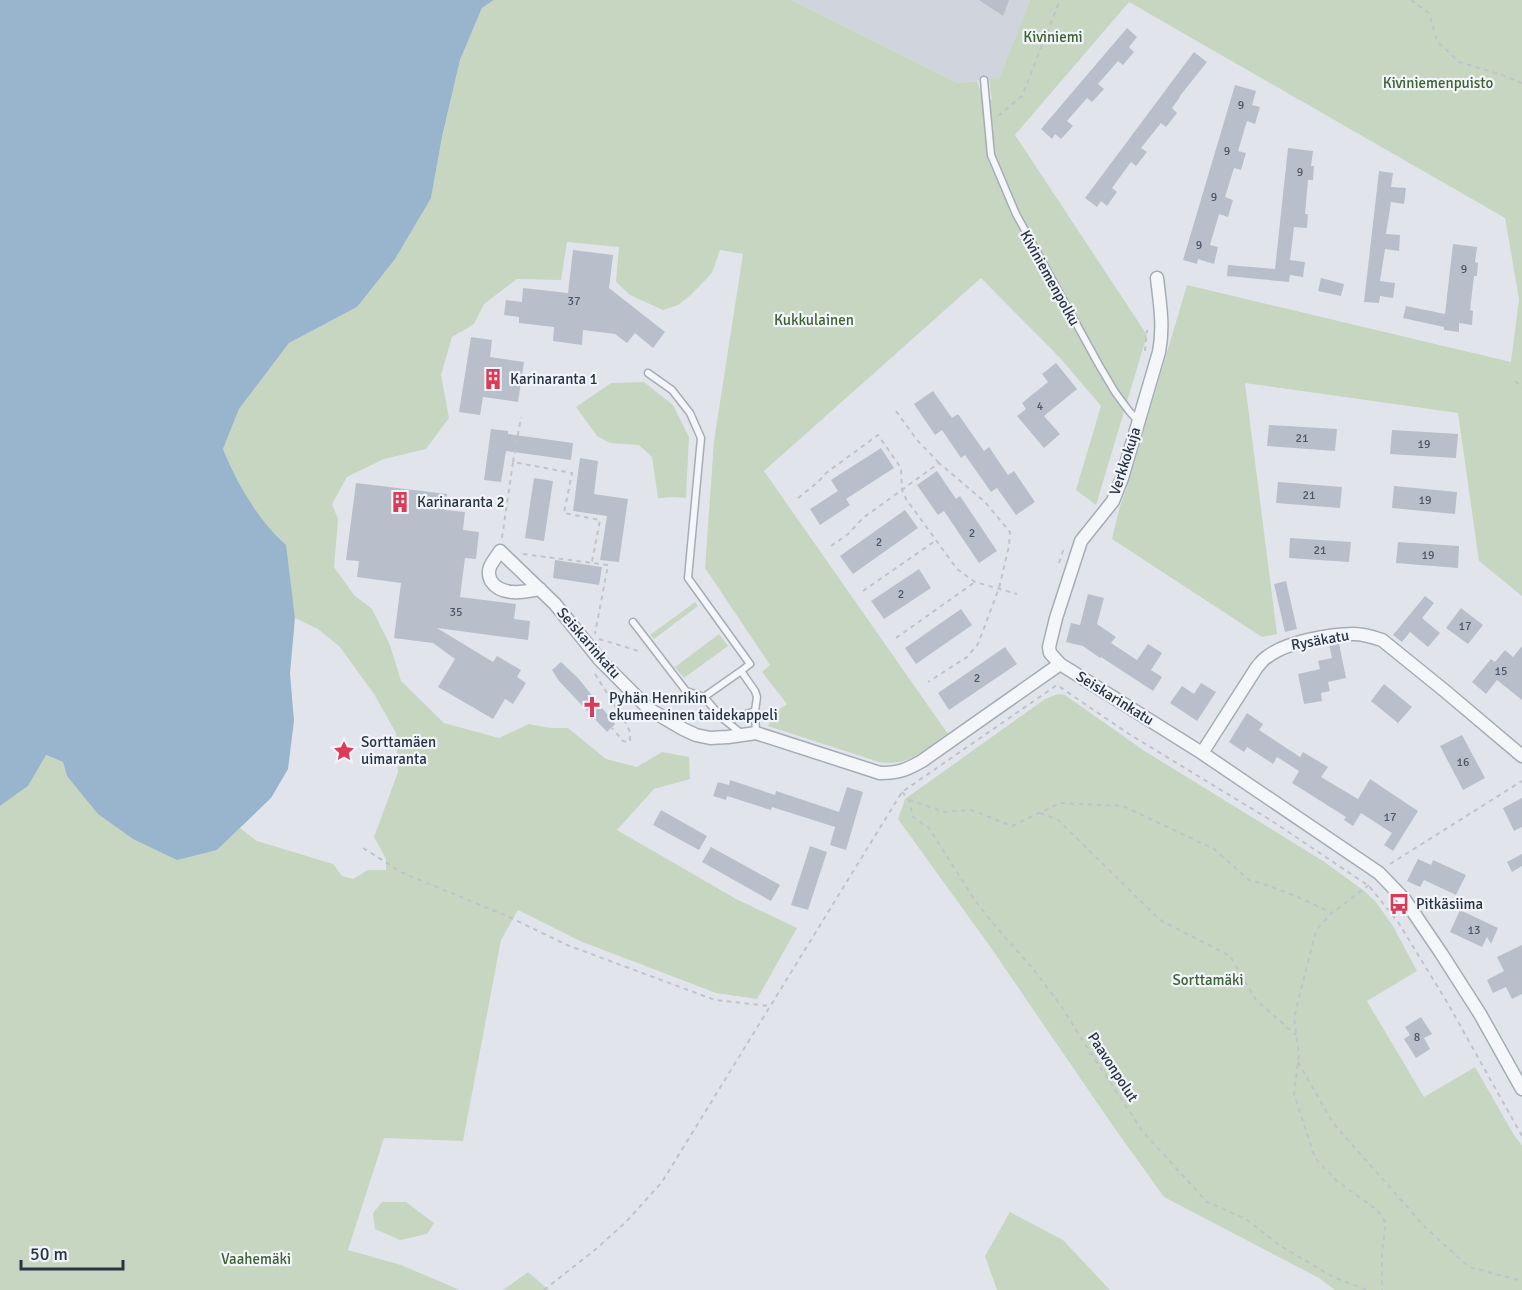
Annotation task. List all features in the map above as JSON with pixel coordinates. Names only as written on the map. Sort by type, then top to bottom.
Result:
[{"type":"street","name":"Verkkokuja","points":[[1060,664],[1050,653],[1049,647],[1056,618],[1081,541],[1113,501],[1122,478],[1159,352],[1162,336],[1157,278]]},
{"type":"street","name":"Seiskarinkatu","points":[[500,551],[555,604],[600,660],[649,709],[683,729],[710,738],[756,733],[880,772],[893,773],[906,770],[922,760],[1060,664],[1202,753],[1379,873],[1398,891],[1448,963],[1522,1089]]},
{"type":"street","points":[[500,551],[489,568],[489,577],[494,584],[504,591],[517,593],[540,590]]},
{"type":"street","name":"Rysäkatu","points":[[1202,753],[1265,657],[1282,648],[1326,637],[1356,634],[1382,640],[1522,756]]},
{"type":"lane","name":"Kiviniemenpolku","points":[[984,80],[991,155],[1016,214],[1099,365],[1115,392],[1138,421]]},
{"type":"lane","points":[[648,373],[672,390],[690,413],[701,438],[688,578],[750,664],[705,697]]},
{"type":"lane","points":[[633,622],[686,691],[705,697],[726,721],[742,734]]},
{"type":"lane","points":[[741,671],[757,697],[756,733]]},
{"type":"lane","points":[[726,721],[755,711]]},
{"type":"path","points":[[988,123],[1022,96],[1060,0]]},
{"type":"path","points":[[1411,0],[1429,13],[1437,40],[1459,62],[1522,83]]},
{"type":"path","points":[[1144,353],[1148,325]]},
{"type":"path","points":[[1515,381],[1522,387]]},
{"type":"path","points":[[896,411],[917,440],[939,463],[984,502],[1010,532],[999,588],[978,644],[967,657],[928,682]]},
{"type":"path","points":[[500,551],[521,417]]},
{"type":"path","points":[[798,498],[826,473],[878,435],[901,468],[902,490],[906,499],[957,569],[975,582],[1017,594]]},
{"type":"path","points":[[513,462],[572,473],[564,513],[600,520],[592,562]]},
{"type":"path","points":[[831,546],[848,534],[863,518],[939,463]]},
{"type":"path","points":[[863,591],[936,541]]},
{"type":"path","points":[[1059,562],[1066,544]]},
{"type":"path","points":[[523,554],[608,565],[595,637]]},
{"type":"path","points":[[896,638],[975,582]]},
{"type":"path","points":[[577,631],[659,656]]},
{"type":"path","points":[[595,675],[627,725],[631,736],[630,741],[623,741],[612,728]]},
{"type":"path","points":[[544,1290],[626,1222],[662,1182],[902,792],[1057,685],[1129,734],[1272,820],[1369,886],[1392,914],[1447,1002],[1522,1136]]},
{"type":"path","points":[[1385,867],[1522,781]]},
{"type":"path","name":"Paavonpolut","points":[[902,792],[909,800],[913,817],[929,828],[974,899],[1061,1006],[1143,1132],[1207,1202],[1246,1219],[1279,1245],[1333,1277],[1367,1290]]},
{"type":"path","points":[[909,800],[945,812],[971,810],[1012,826],[1060,803],[1123,806],[1214,849],[1249,880],[1272,887],[1332,913]]},
{"type":"path","points":[[1040,813],[1058,820],[1160,920],[1230,956],[1256,1000],[1296,1035]]},
{"type":"path","points":[[363,848],[403,873],[507,916],[567,945],[715,999],[770,1006]]},
{"type":"path","points":[[1369,886],[1332,913],[1316,930],[1294,1018],[1299,1055],[1294,1094],[1315,1158],[1337,1181],[1377,1210],[1386,1223],[1382,1251],[1382,1290]]},
{"type":"path","points":[[1298,1062],[1333,1123],[1425,1227],[1469,1267],[1522,1281]]},
{"type":"shaded area","points":[[792,0],[1030,0],[999,78],[958,83]]},
{"type":"green space","points":[[494,0],[792,0],[958,83],[977,81],[982,95],[992,100],[989,79],[999,78],[1030,0],[1522,0],[1522,596],[1479,561],[1458,413],[1245,383],[1277,634],[1262,637],[1112,539],[1187,285],[1511,362],[1519,299],[1505,218],[1129,2],[1015,135],[1147,335],[1096,505],[1076,490],[1101,406],[1061,359],[981,278],[764,471],[948,734],[916,756],[899,762],[879,762],[768,726],[775,712],[787,704],[762,672],[770,665],[705,568],[714,441],[743,254],[720,250],[712,273],[678,305],[663,310],[630,295],[616,282],[619,247],[567,242],[561,280],[517,279],[484,304],[474,324],[452,337],[441,375],[449,418],[426,449],[384,459],[347,477],[332,504],[338,519],[334,567],[354,595],[372,609],[390,645],[401,681],[444,723],[499,738],[529,724],[550,728],[568,728],[606,759],[637,767],[662,752],[689,757],[690,779],[654,789],[617,830],[736,899],[797,928],[757,999],[716,993],[580,941],[518,910],[501,940],[463,1141],[384,1138],[348,1250],[401,1265],[460,1290],[0,1290],[0,806],[28,786],[45,755],[63,762],[67,776],[217,850],[240,828],[257,841],[333,864],[342,876],[353,879],[368,870],[386,870],[386,859],[374,837],[398,772],[396,733],[374,694],[340,647],[318,629],[295,618],[285,545],[256,513],[223,449],[239,409],[289,343],[357,307],[431,198],[460,60],[482,8]]},
{"type":"green space","points":[[644,382],[673,405],[689,437],[686,498],[658,498],[652,457],[639,445],[610,443],[597,436],[576,407],[611,383]]},
{"type":"green space","points":[[695,602],[698,606],[654,639],[650,635]]},
{"type":"green space","points":[[719,634],[728,646],[684,678],[675,667]]},
{"type":"green space","name":"Sorttamäki","points":[[1058,694],[1065,695],[1143,750],[1323,861],[1376,902],[1393,926],[1417,971],[1367,1001],[1424,1097],[1475,1067],[1522,1145],[1522,1290],[1335,1290],[1319,1278],[1164,1197],[989,945],[898,819],[905,799],[1045,699]]},
{"type":"green space","points":[[382,1202],[406,1202],[434,1223],[427,1234],[400,1240],[375,1229],[373,1213]]},
{"type":"green space","points":[[1010,1212],[1063,1240],[1110,1290],[997,1290],[985,1256]]},
{"type":"green space","points":[[528,1272],[549,1290],[503,1290]]},
{"type":"water","points":[[0,0],[494,0],[482,8],[460,60],[431,198],[395,259],[357,307],[289,343],[239,409],[223,449],[249,501],[286,545],[295,618],[290,673],[294,721],[288,769],[271,798],[217,850],[177,860],[133,839],[98,814],[67,776],[63,762],[46,755],[28,786],[0,806]]},
{"type":"building","points":[[979,0],[1009,0],[1003,16]]},
{"type":"building","points":[[1127,28],[1137,37],[1129,47],[1134,52],[1123,65],[1118,61],[1098,84],[1104,89],[1092,102],[1087,98],[1067,121],[1073,126],[1061,139],[1055,134],[1052,139],[1041,129]]},
{"type":"building","points":[[1194,52],[1207,62],[1172,108],[1177,113],[1166,127],[1161,123],[1141,148],[1147,152],[1136,166],[1131,162],[1112,188],[1117,192],[1107,206],[1101,201],[1097,207],[1085,198]]},
{"type":"building","points":[[1235,85],[1256,91],[1252,105],[1260,107],[1255,124],[1247,121],[1238,151],[1246,153],[1241,170],[1234,168],[1225,197],[1233,200],[1228,217],[1219,214],[1210,245],[1218,247],[1214,264],[1198,259],[1197,264],[1183,260]]},
{"type":"building","points":[[1288,148],[1313,151],[1311,166],[1314,166],[1313,180],[1308,180],[1305,214],[1308,214],[1307,228],[1294,227],[1290,260],[1305,262],[1303,277],[1290,275],[1289,282],[1227,276],[1228,265],[1275,269]]},
{"type":"building","points":[[1379,171],[1393,173],[1391,187],[1406,188],[1404,204],[1391,202],[1386,234],[1400,235],[1399,251],[1385,249],[1380,281],[1395,283],[1393,298],[1380,296],[1379,303],[1364,302]]},
{"type":"building","points":[[1453,244],[1477,247],[1475,262],[1478,263],[1477,276],[1474,276],[1470,310],[1473,311],[1472,325],[1459,323],[1459,332],[1403,318],[1406,306],[1445,314]]},
{"type":"building","points":[[573,250],[613,255],[609,288],[665,332],[653,348],[635,333],[627,343],[615,334],[583,330],[582,345],[553,341],[554,327],[519,323],[519,317],[504,315],[506,300],[522,302],[523,288],[568,293]]},
{"type":"building","points":[[1321,278],[1344,284],[1341,296],[1318,291]]},
{"type":"building","name":"Karinaranta 1","points":[[471,337],[492,340],[490,357],[524,362],[518,402],[483,397],[480,415],[459,412]]},
{"type":"building","points":[[1056,363],[1077,389],[1044,416],[1060,434],[1044,448],[1017,416],[1026,409],[1022,403],[1048,382],[1042,374]]},
{"type":"building","points":[[933,391],[952,418],[958,414],[984,451],[989,447],[1008,475],[1014,471],[1035,502],[1016,515],[997,488],[991,492],[965,455],[961,458],[942,430],[935,435],[914,404]]},
{"type":"building","points":[[1269,425],[1337,429],[1335,451],[1267,446]]},
{"type":"building","points":[[491,429],[508,431],[508,434],[573,443],[571,460],[506,451],[501,482],[484,480]]},
{"type":"building","points":[[1392,430],[1458,434],[1456,458],[1390,454]]},
{"type":"building","points":[[881,448],[894,468],[846,499],[850,505],[820,525],[810,509],[838,491],[831,480]]},
{"type":"building","points":[[580,458],[598,461],[594,494],[628,499],[619,562],[600,560],[607,516],[573,511]]},
{"type":"building","points":[[937,471],[956,499],[960,496],[997,551],[979,563],[944,511],[938,515],[917,485]]},
{"type":"building","points":[[534,478],[553,481],[544,541],[525,538]]},
{"type":"building","points":[[1278,482],[1342,487],[1340,508],[1276,503]]},
{"type":"building","points":[[356,483],[447,494],[445,510],[465,512],[463,530],[479,532],[476,559],[465,558],[460,597],[516,604],[514,619],[530,621],[528,640],[437,628],[493,662],[497,656],[521,670],[517,677],[526,683],[513,704],[505,699],[493,719],[438,687],[455,659],[433,643],[394,638],[401,583],[357,577],[359,561],[346,560]]},
{"type":"building","points":[[1394,486],[1457,492],[1455,514],[1392,508]]},
{"type":"building","points":[[905,510],[918,528],[853,574],[840,556]]},
{"type":"building","points":[[1290,538],[1351,542],[1349,562],[1289,558]]},
{"type":"building","points":[[1398,542],[1459,546],[1458,568],[1396,563]]},
{"type":"building","points":[[555,560],[602,567],[599,585],[553,578]]},
{"type":"building","points":[[919,569],[931,588],[884,619],[871,601]]},
{"type":"building","points":[[1286,581],[1297,629],[1285,632],[1274,584]]},
{"type":"building","points":[[1088,594],[1104,598],[1097,624],[1116,637],[1111,643],[1137,660],[1148,644],[1162,653],[1151,670],[1162,677],[1153,691],[1083,646],[1066,642],[1071,623],[1080,625]]},
{"type":"building","points":[[1425,596],[1434,603],[1422,618],[1440,633],[1428,647],[1410,632],[1402,642],[1393,635]]},
{"type":"building","points":[[1461,608],[1483,625],[1468,644],[1446,628]]},
{"type":"building","points":[[961,609],[972,625],[916,664],[905,648]]},
{"type":"building","points":[[1339,643],[1346,678],[1328,682],[1330,691],[1321,693],[1322,701],[1304,704],[1298,674],[1320,669],[1318,661],[1332,658],[1329,644]]},
{"type":"building","points":[[1522,646],[1522,700],[1497,680],[1486,694],[1472,682],[1491,659],[1495,662],[1505,650],[1513,657]]},
{"type":"building","points":[[1005,647],[1017,664],[949,710],[938,693]]},
{"type":"building","name":"Pyhän Henrikin ekumeeninen taidekappeli","points":[[561,662],[578,678],[615,724],[607,732],[559,681],[552,670]]},
{"type":"building","points":[[1201,683],[1216,692],[1197,721],[1170,703],[1182,686],[1194,694]]},
{"type":"building","points":[[1384,684],[1412,707],[1398,723],[1371,701]]},
{"type":"building","points":[[1247,713],[1263,724],[1259,730],[1300,757],[1303,752],[1328,767],[1321,777],[1358,799],[1370,779],[1418,811],[1393,851],[1384,845],[1392,833],[1361,813],[1353,826],[1344,820],[1346,817],[1292,783],[1299,771],[1277,757],[1273,764],[1247,747],[1244,752],[1229,742]]},
{"type":"building","points":[[1462,735],[1485,778],[1463,790],[1440,746]]},
{"type":"building","points":[[730,780],[775,795],[776,791],[839,812],[847,787],[863,792],[846,850],[830,845],[835,827],[772,807],[771,810],[727,796],[726,800],[713,796],[718,782],[729,785]]},
{"type":"building","points":[[1522,798],[1522,827],[1514,831],[1503,808]]},
{"type":"building","points":[[661,810],[707,836],[699,850],[653,825]]},
{"type":"building","points":[[810,846],[827,852],[808,910],[791,905]]},
{"type":"building","points":[[711,847],[780,885],[771,901],[702,862]]},
{"type":"building","points":[[1522,854],[1522,866],[1512,872],[1507,862]]},
{"type":"building","points":[[1418,859],[1431,865],[1433,860],[1466,875],[1456,895],[1424,880],[1420,887],[1407,881]]},
{"type":"building","points":[[1460,910],[1498,928],[1491,944],[1487,937],[1482,947],[1450,932]]},
{"type":"building","points":[[1522,945],[1522,994],[1512,999],[1506,987],[1493,993],[1487,980],[1504,971],[1497,957]]},
{"type":"building","points":[[1421,1017],[1432,1034],[1424,1038],[1430,1049],[1416,1058],[1404,1039],[1410,1035],[1405,1027]]},
{"type":"place","name":"Karinaranta 1","points":[[493,379]]},
{"type":"place","name":"Karinaranta 2","points":[[400,502]]},
{"type":"place","name":"Pyhän Henrikin ekumeeninen taidekappeli","points":[[592,707]]},
{"type":"place","name":"Sorttamäen uimaranta","points":[[344,751]]},
{"type":"place","name":"Pitkäsiima","points":[[1399,904]]},
{"type":"park label","name":"Kiviniemi","points":[[1053,37]]},
{"type":"park label","name":"Kiviniemenpuisto","points":[[1438,83]]},
{"type":"park label","name":"Kukkulainen","points":[[814,320]]},
{"type":"park label","name":"Vaahemäki","points":[[256,1259]]}]
